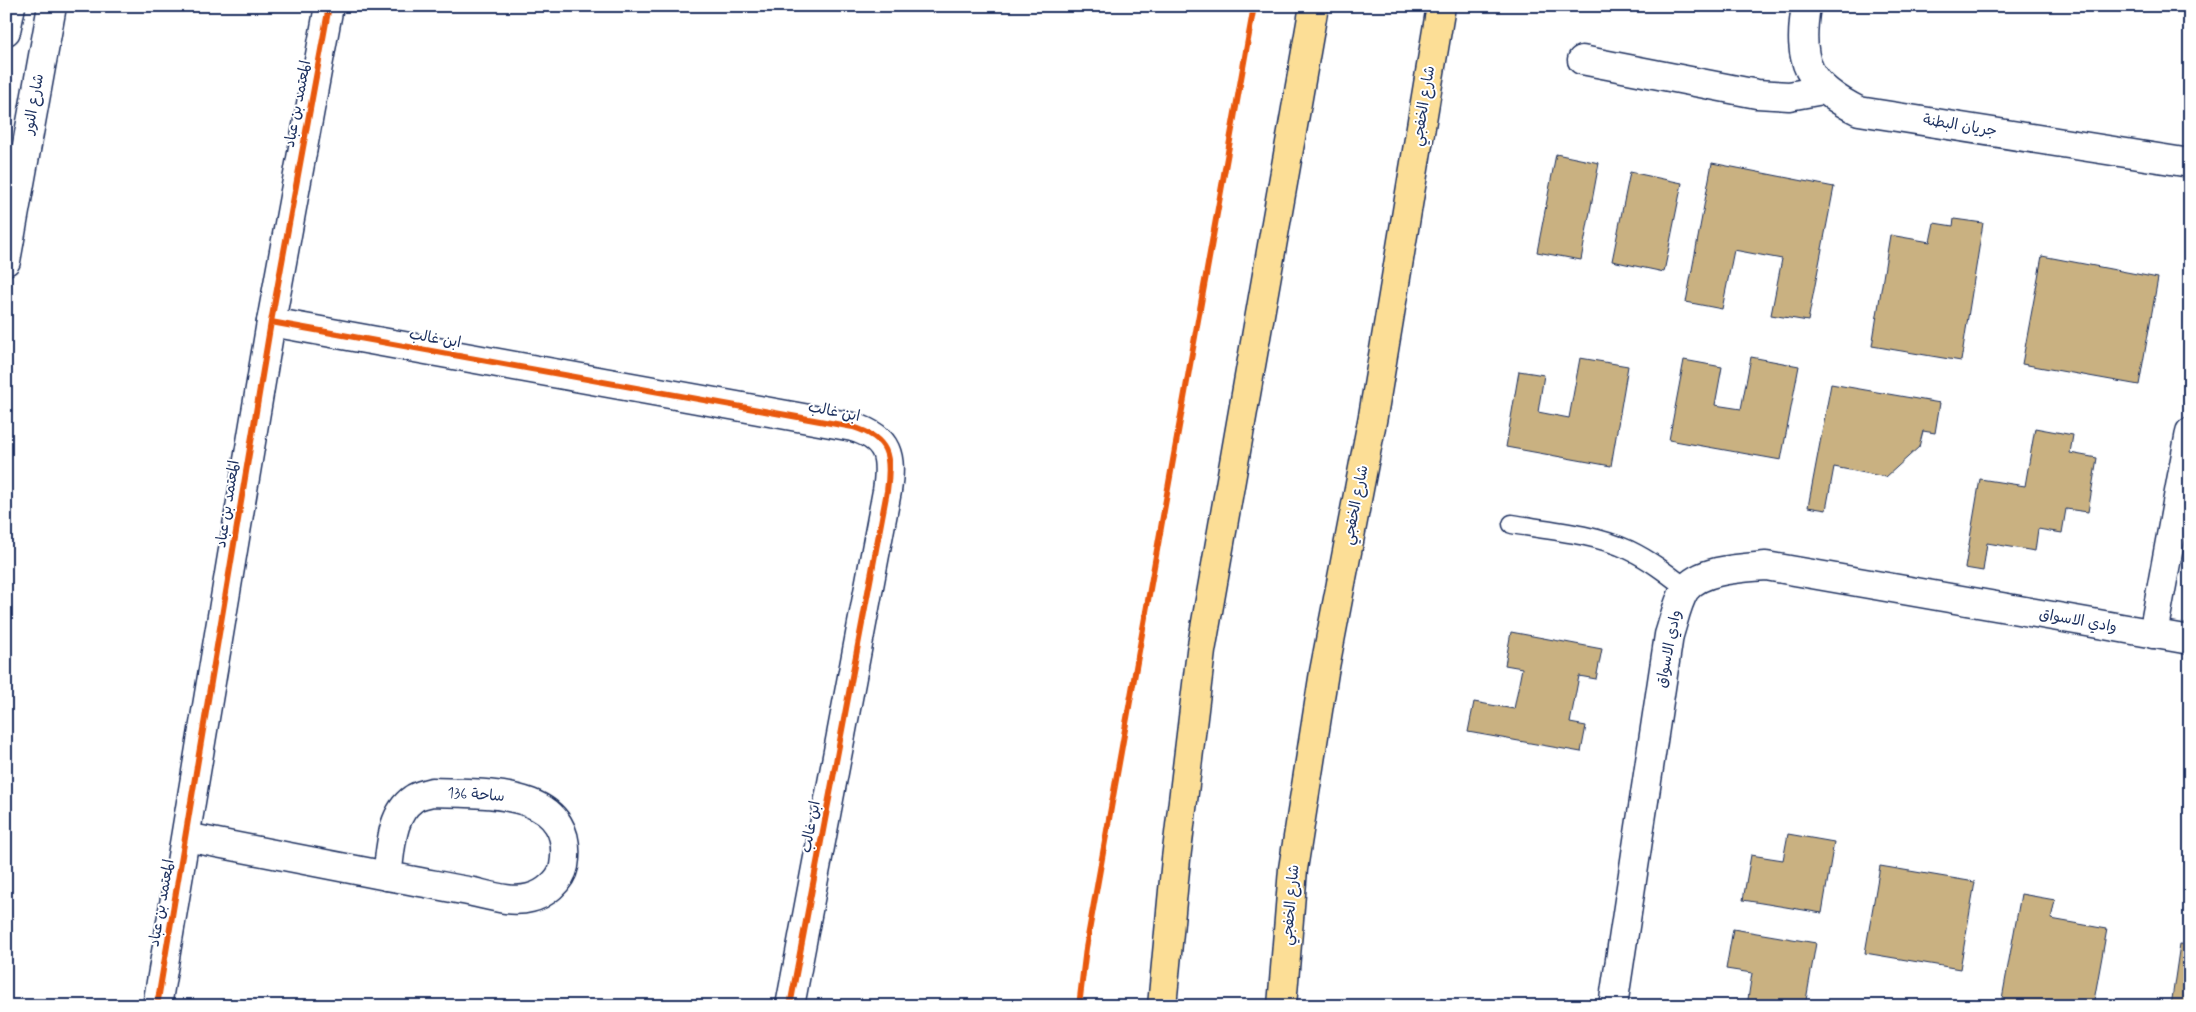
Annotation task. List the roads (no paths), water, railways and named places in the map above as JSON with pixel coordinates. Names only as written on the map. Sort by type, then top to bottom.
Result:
[{"type":"highway","points":[[1162,1006],[1176,859],[1201,651],[1314,6]]},
{"type":"highway","name":"شارع الخفجي","points":[[1282,1006],[1293,869],[1321,692],[1372,416],[1441,6]]},
{"type":"street","points":[[6,31],[11,6]]},
{"type":"street","name":"شارع النور","points":[[6,261],[52,6]]},
{"type":"street","name":"المعتمد بن عباد","points":[[157,1006],[270,322],[329,6]]},
{"type":"street","name":"جريان البطنة","points":[[1806,6],[1801,36],[1808,66],[1823,90],[1859,110],[2190,163]]},
{"type":"street","points":[[1582,60],[1757,94],[1790,96],[1823,90]]},
{"type":"street","name":"ابن غالب","points":[[270,322],[853,427],[880,438],[889,461],[888,491],[790,1006]]},
{"type":"street","points":[[2153,634],[2190,432]]},
{"type":"street","name":"وادي الاسواق","points":[[1613,1006],[1669,634],[1678,603],[1686,588],[1696,581],[1728,568],[1766,566],[2190,640]]},
{"type":"street","name":"ساحة 136","points":[[186,837],[387,876],[508,899],[530,898],[551,887],[564,868],[565,850],[560,826],[543,809],[524,800],[498,794],[432,792],[414,798],[402,809],[395,826],[387,876]]},
{"type":"lane","points":[[1512,524],[1570,533],[1628,549],[1659,566],[1686,588]]}]
